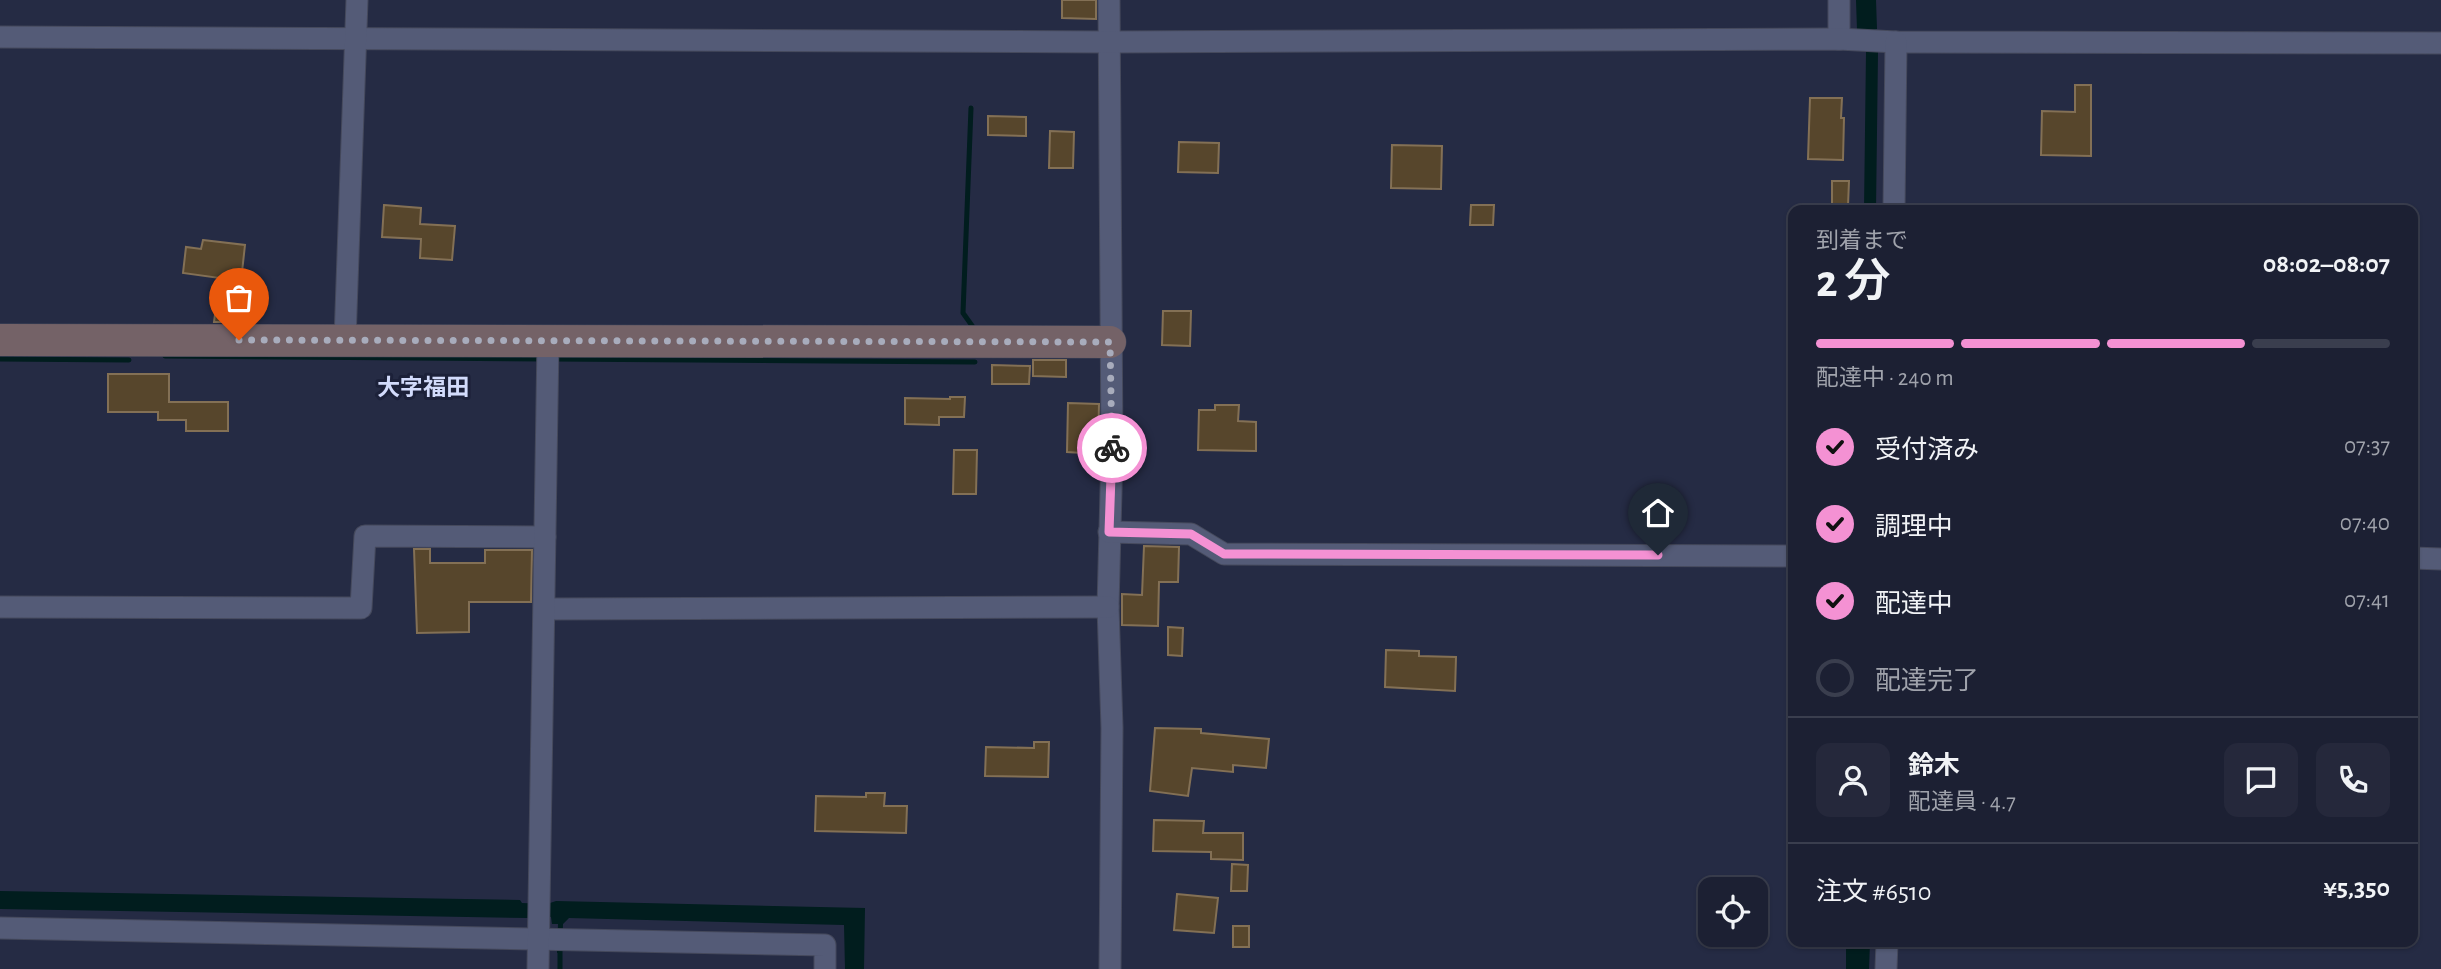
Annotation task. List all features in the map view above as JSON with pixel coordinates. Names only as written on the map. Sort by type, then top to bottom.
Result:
[{"type":"street","points":[[345,340],[357,0]]},
{"type":"street","points":[[1109,0],[1112,452],[1108,607],[1112,728],[1110,969]]},
{"type":"street","points":[[1839,0],[1868,40],[1893,205]]},
{"type":"street","points":[[0,37],[1109,42],[1868,40],[2441,43]]},
{"type":"street","points":[[0,340],[345,340],[548,354],[1110,342]]},
{"type":"street","points":[[538,969],[549,934],[539,894],[548,354]]},
{"type":"street","points":[[1109,532],[1191,534],[1224,554],[1788,556]]},
{"type":"street","points":[[0,607],[361,608],[365,536],[545,537]]},
{"type":"street","points":[[2418,558],[2441,559]]},
{"type":"street","points":[[545,609],[1108,607]]},
{"type":"street","points":[[0,928],[549,934],[825,944],[825,969]]},
{"type":"street","points":[[1886,969],[1887,947]]},
{"type":"shaded area","points":[[1856,0],[1876,0],[1876,205],[1864,205],[1866,52],[1862,30],[1857,30]]},
{"type":"shaded area","points":[[0,891],[520,900],[522,903],[547,904],[556,901],[865,908],[864,969],[845,969],[844,925],[569,918],[563,924],[562,953],[557,953],[558,924],[552,924],[551,917],[0,909]]},
{"type":"shaded area","points":[[1846,947],[1870,947],[1869,969],[1846,969]]},
{"type":"building","points":[[1062,0],[1096,0],[1096,19],[1062,18]]},
{"type":"building","points":[[2075,85],[2091,85],[2091,156],[2041,155],[2042,111],[2075,112]]},
{"type":"building","points":[[1810,98],[1842,98],[1843,160],[1808,159]]},
{"type":"building","points":[[988,116],[1026,117],[1026,136],[988,135]]},
{"type":"building","points":[[1050,131],[1074,132],[1073,168],[1049,168]]},
{"type":"building","points":[[1179,142],[1219,143],[1218,173],[1178,172]]},
{"type":"building","points":[[1392,145],[1442,146],[1441,189],[1391,188]]},
{"type":"building","points":[[1832,181],[1849,181],[1848,205],[1832,205]]},
{"type":"building","points":[[384,205],[421,208],[420,224],[455,226],[452,260],[420,258],[421,239],[382,237]]},
{"type":"building","points":[[1471,205],[1494,205],[1493,225],[1470,225]]},
{"type":"building","points":[[203,240],[245,245],[239,299],[245,299],[242,322],[214,322],[220,278],[183,273],[186,247],[201,249]]},
{"type":"building","points":[[1163,311],[1191,311],[1190,346],[1162,345]]},
{"type":"building","points":[[1033,360],[1066,360],[1066,377],[1033,376]]},
{"type":"building","points":[[992,365],[1030,366],[1029,384],[992,384]]},
{"type":"building","points":[[108,374],[169,374],[169,402],[228,402],[228,431],[186,431],[186,420],[158,420],[158,412],[108,412]]},
{"type":"building","points":[[965,397],[964,417],[939,417],[939,425],[905,424],[905,398]]},
{"type":"building","points":[[1068,403],[1099,404],[1098,446],[1083,446],[1082,453],[1067,452]]},
{"type":"building","points":[[1215,405],[1239,405],[1238,421],[1256,422],[1256,451],[1198,450],[1199,410],[1215,410]]},
{"type":"building","points":[[954,450],[977,450],[976,494],[953,494]]},
{"type":"building","points":[[1144,546],[1179,547],[1178,582],[1159,582],[1158,626],[1122,625],[1122,594],[1142,595]]},
{"type":"building","points":[[414,549],[430,549],[430,563],[485,563],[485,550],[532,550],[531,602],[469,602],[469,632],[417,633]]},
{"type":"building","points":[[1168,627],[1183,628],[1182,656],[1168,655]]},
{"type":"building","points":[[1386,650],[1419,651],[1419,656],[1456,657],[1455,691],[1385,687]]},
{"type":"building","points":[[1155,728],[1201,729],[1201,733],[1269,739],[1266,768],[1233,765],[1233,772],[1192,768],[1188,796],[1150,791]]},
{"type":"building","points":[[1034,742],[1049,742],[1048,777],[985,776],[986,747],[1034,748]]},
{"type":"building","points":[[866,793],[885,793],[884,806],[907,806],[906,833],[815,831],[816,796],[866,797]]},
{"type":"building","points":[[1154,820],[1204,821],[1203,833],[1243,833],[1243,860],[1211,859],[1211,852],[1153,851]]},
{"type":"building","points":[[1232,864],[1248,865],[1247,891],[1231,891]]},
{"type":"building","points":[[1177,894],[1218,898],[1214,933],[1174,930]]},
{"type":"building","points":[[1233,926],[1249,926],[1249,947],[1233,947]]},
{"type":"waterway","points":[[971,108],[963,313],[973,327]]},
{"type":"waterway","points":[[165,356],[545,359]]},
{"type":"waterway","points":[[0,359],[129,360]]},
{"type":"waterway","points":[[554,359],[975,362]]},
{"type":"waterway","points":[[560,948],[560,969]]},
{"type":"way so far","points":[[239,340],[1110,342],[1112,448]]},
{"type":"district","name":"大字福田","points":[[423,387]]},
{"type":"route","points":[[1112,448],[1109,532],[1191,534],[1224,554],[1658,555]]}]
